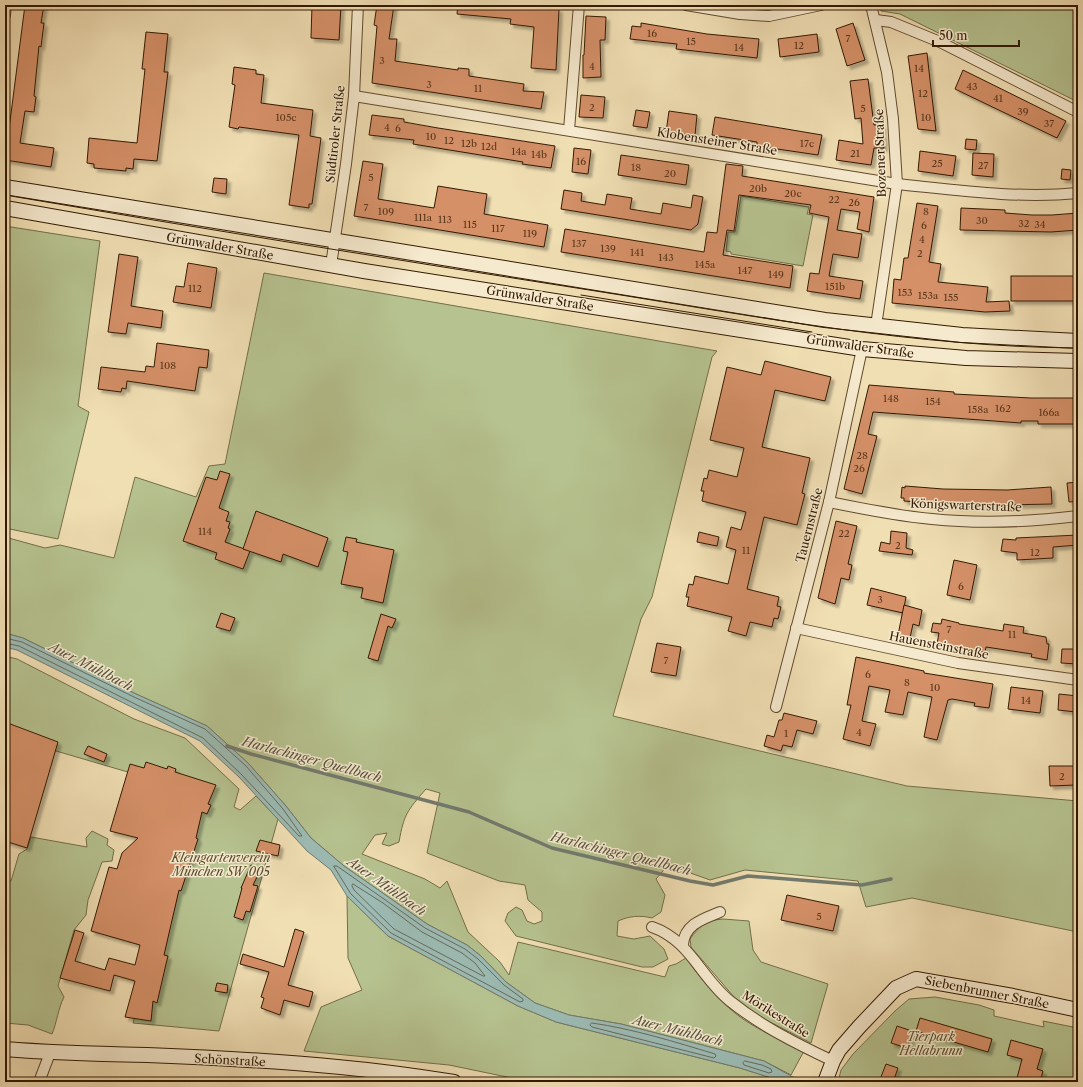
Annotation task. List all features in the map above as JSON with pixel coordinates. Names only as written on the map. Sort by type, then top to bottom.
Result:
[{"type":"main road","name":"Grünwalder Straße","points":[[5,187],[778,313],[876,326],[994,338],[1078,340]]},
{"type":"main road","name":"Grünwalder Straße","points":[[5,208],[331,265],[862,349],[966,358],[1078,362]]},
{"type":"main road","name":"Siebenbrunner Straße","points":[[825,1082],[839,1050],[859,1027],[896,988],[916,979],[1013,996],[1078,1010]]},
{"type":"main road","name":"Schönstraße","points":[[5,1048],[50,1053],[288,1063],[369,1070],[454,1082]]},
{"type":"street","points":[[5,15],[6,5]]},
{"type":"street","name":"Südtiroler Straße","points":[[331,265],[346,164],[354,96],[358,5]]},
{"type":"street","points":[[569,130],[579,5]]},
{"type":"street","points":[[686,5],[740,14],[769,16],[821,5]]},
{"type":"street","name":"Bozener Straße","points":[[871,5],[876,20],[889,88],[893,119],[897,184],[876,326]]},
{"type":"street","points":[[876,20],[892,22],[940,42],[1078,112]]},
{"type":"street","name":"Klobensteiner Straße","points":[[354,96],[897,184],[974,192],[1056,195],[1078,193]]},
{"type":"street","name":"Tauernstraße","points":[[776,707],[829,502],[862,349]]},
{"type":"street","name":"Königswarterstraße","points":[[829,502],[894,515],[932,519],[987,522],[1035,521],[1078,516]]},
{"type":"street","name":"Hauensteinstraße","points":[[796,628],[958,664],[1078,680]]},
{"type":"street","points":[[683,944],[684,936],[690,927],[702,919],[720,912]]},
{"type":"street","name":"Mörikestraße","points":[[652,927],[661,930],[683,944],[688,954],[730,1000],[759,1022],[785,1038],[833,1061]]},
{"type":"street","points":[[40,1082],[50,1053]]},
{"type":"green space","points":[[718,5],[792,5],[773,9],[755,10]]},
{"type":"green space","points":[[880,5],[1078,5],[1078,102],[900,14],[881,11]]},
{"type":"green space","points":[[741,196],[809,207],[807,214],[813,215],[803,266],[731,254],[731,252],[726,251],[728,232],[735,232]]},
{"type":"green space","points":[[5,226],[100,241],[78,406],[89,412],[58,539],[5,528]]},
{"type":"green space","points":[[264,273],[717,351],[712,357],[652,597],[641,619],[613,716],[907,786],[1078,801],[1078,932],[912,898],[866,907],[858,881],[745,870],[710,880],[668,865],[656,879],[665,895],[661,912],[652,918],[635,916],[618,921],[617,936],[634,939],[650,936],[664,949],[668,959],[653,967],[642,967],[516,936],[505,921],[508,913],[516,907],[522,910],[527,921],[534,924],[542,921],[542,912],[528,900],[525,885],[499,881],[427,853],[440,793],[426,789],[407,813],[399,842],[389,846],[382,844],[387,833],[375,835],[362,854],[425,879],[440,888],[447,881],[468,932],[500,962],[509,975],[518,942],[665,977],[669,966],[686,958],[712,991],[735,1013],[758,1028],[804,1051],[791,1075],[764,1061],[621,1024],[569,1015],[535,1003],[506,982],[481,956],[467,945],[427,924],[344,866],[311,838],[286,806],[248,763],[207,726],[136,694],[23,638],[5,633],[5,537],[45,548],[60,545],[114,558],[135,477],[196,497],[209,466],[225,464]]},
{"type":"green space","name":"Kleingartenverein München SW 005","points":[[5,656],[17,659],[134,719],[185,738],[239,789],[234,807],[240,810],[256,796],[278,819],[219,1031],[133,1023],[196,792],[5,736]]},
{"type":"green space","points":[[92,831],[108,839],[107,845],[114,850],[112,861],[102,862],[88,900],[86,915],[74,930],[58,986],[64,997],[52,1034],[28,1025],[5,1023],[5,883],[11,881],[19,854],[27,849],[31,837],[87,847],[86,838]]},
{"type":"green space","points":[[347,896],[388,936],[518,1006],[556,1022],[740,1068],[784,1082],[531,1082],[449,1065],[304,1051],[321,1007],[362,990],[348,958]]},
{"type":"green space","points":[[723,919],[749,921],[753,950],[761,962],[828,984],[811,1043],[760,1017],[734,997],[691,947],[690,939],[700,927],[708,922]]},
{"type":"green space","name":"Tierpark Hellabrunn","points":[[935,997],[979,1005],[994,1010],[994,1016],[1044,1027],[1043,1021],[1078,1028],[1078,1082],[838,1082],[841,1070],[853,1054],[895,1011],[909,999]]},
{"type":"water","points":[[5,633],[23,638],[136,694],[207,726],[248,763],[286,806],[311,838],[344,866],[427,924],[467,945],[481,956],[506,982],[535,1003],[569,1015],[621,1024],[764,1061],[802,1082],[784,1082],[740,1068],[556,1022],[518,1006],[388,936],[347,896],[331,870],[307,851],[239,777],[200,741],[17,650],[5,647]]},
{"type":"building","points":[[25,5],[44,5],[41,23],[44,23],[41,47],[39,46],[34,96],[36,97],[34,112],[25,111],[20,143],[54,148],[51,167],[5,160]]},
{"type":"building","points":[[312,5],[341,5],[339,40],[311,38]]},
{"type":"building","points":[[377,5],[394,5],[389,39],[397,39],[395,61],[458,70],[458,68],[469,69],[469,76],[524,84],[523,91],[544,92],[541,109],[372,83],[377,26],[374,25]]},
{"type":"building","points":[[458,5],[536,5],[559,9],[556,70],[531,68],[534,27],[510,24],[511,19],[457,14]]},
{"type":"building","points":[[586,16],[606,17],[605,40],[600,40],[601,77],[583,78]]},
{"type":"building","points":[[641,23],[707,34],[759,39],[757,58],[676,49],[677,44],[630,39],[632,26],[641,27]]},
{"type":"building","points":[[853,23],[865,60],[847,66],[836,29]]},
{"type":"building","points":[[146,32],[168,34],[164,72],[168,72],[157,161],[134,159],[133,169],[126,168],[126,171],[94,168],[94,164],[87,163],[89,138],[137,143],[145,69],[142,69]]},
{"type":"building","points":[[817,34],[819,52],[780,57],[778,39]]},
{"type":"building","points":[[927,53],[936,131],[918,129],[908,56]]},
{"type":"building","points":[[234,67],[256,70],[256,74],[264,75],[261,103],[313,110],[310,136],[321,138],[312,204],[309,204],[309,208],[289,205],[299,135],[229,127],[235,85],[232,84]]},
{"type":"building","points":[[963,70],[1066,121],[1057,138],[955,89]]},
{"type":"building","points":[[868,79],[874,125],[882,125],[884,148],[874,148],[871,165],[836,160],[839,140],[863,144],[861,118],[855,119],[850,81]]},
{"type":"building","points":[[581,95],[605,97],[603,118],[579,117]]},
{"type":"building","points":[[636,110],[650,112],[647,128],[633,126]]},
{"type":"building","points":[[669,111],[697,115],[695,135],[666,132]]},
{"type":"building","points":[[372,115],[404,119],[404,122],[438,128],[555,146],[551,168],[413,144],[414,140],[369,135]]},
{"type":"building","points":[[715,117],[822,135],[818,155],[757,146],[757,142],[712,135]]},
{"type":"building","points":[[966,139],[977,140],[976,150],[965,149]]},
{"type":"building","points":[[574,148],[591,150],[588,174],[572,172]]},
{"type":"building","points":[[920,151],[956,156],[953,176],[918,171]]},
{"type":"building","points":[[973,153],[994,154],[993,177],[972,175]]},
{"type":"building","points":[[621,155],[689,165],[686,185],[618,175]]},
{"type":"building","points":[[363,161],[383,164],[378,199],[434,208],[438,186],[487,194],[484,214],[548,225],[544,247],[354,216]]},
{"type":"building","points":[[726,164],[743,166],[742,176],[874,197],[869,232],[857,229],[860,212],[841,209],[837,230],[862,234],[858,258],[833,254],[829,276],[863,281],[860,299],[807,291],[810,273],[819,274],[829,217],[809,213],[811,205],[739,195],[734,231],[727,230],[723,255],[793,266],[790,288],[561,252],[565,229],[704,252],[707,232],[717,233]]},
{"type":"building","points":[[1062,169],[1071,170],[1070,180],[1061,179]]},
{"type":"building","points":[[214,178],[227,179],[226,194],[212,192]]},
{"type":"building","points":[[564,190],[582,193],[581,201],[605,205],[607,194],[632,198],[630,209],[661,214],[663,203],[691,208],[693,195],[703,197],[698,224],[691,230],[561,209]]},
{"type":"building","points":[[917,203],[938,206],[929,262],[941,264],[938,282],[988,287],[986,302],[1009,301],[1010,311],[985,312],[892,303],[894,279],[901,280],[904,258],[908,258]]},
{"type":"building","points":[[961,208],[1005,210],[1005,213],[1032,215],[1078,213],[1078,230],[1051,232],[960,230]]},
{"type":"building","points":[[119,254],[138,257],[131,306],[163,311],[161,328],[128,323],[126,334],[108,332]]},
{"type":"building","points":[[188,263],[217,268],[211,308],[173,302],[176,286],[184,287]]},
{"type":"building","points":[[1011,276],[1078,276],[1078,301],[1011,301]]},
{"type":"building","points":[[157,343],[209,350],[207,368],[199,367],[195,391],[127,381],[126,389],[122,388],[121,392],[98,389],[101,367],[145,372],[146,366],[154,367]]},
{"type":"building","points":[[765,361],[831,377],[825,401],[775,390],[762,447],[810,458],[802,493],[805,494],[797,525],[764,517],[747,589],[779,597],[777,606],[781,607],[778,619],[774,618],[772,627],[750,622],[746,636],[728,631],[732,617],[687,606],[689,597],[686,597],[689,584],[693,585],[695,576],[728,584],[736,550],[726,547],[731,527],[741,530],[746,512],[702,501],[704,491],[701,491],[704,478],[707,479],[709,470],[737,477],[744,448],[710,440],[727,367],[761,375]]},
{"type":"building","points":[[869,385],[954,392],[954,394],[1031,398],[1078,398],[1078,424],[1038,424],[1038,421],[1021,421],[1021,423],[873,412],[868,434],[877,436],[862,494],[844,489]]},
{"type":"building","points":[[220,471],[230,474],[219,508],[229,512],[226,521],[230,522],[228,528],[230,529],[225,542],[250,551],[243,569],[215,559],[217,553],[183,541],[206,477],[217,480]]},
{"type":"building","points":[[1078,482],[1078,501],[1069,502],[1067,483]]},
{"type":"building","points":[[905,486],[943,489],[1007,490],[1051,487],[1052,504],[957,506],[904,501],[904,498],[901,498],[902,487],[905,488]]},
{"type":"building","points":[[256,511],[328,538],[318,567],[283,554],[281,562],[243,549]]},
{"type":"building","points":[[836,521],[857,526],[848,564],[852,565],[849,580],[841,578],[835,604],[818,598]]},
{"type":"building","points":[[891,531],[907,533],[906,548],[913,550],[912,555],[879,551],[881,542],[890,544]]},
{"type":"building","points":[[699,532],[719,537],[717,546],[697,542]]},
{"type":"building","points":[[1078,535],[1078,545],[1053,547],[1053,558],[1017,560],[1017,553],[1001,551],[1003,539],[1016,540],[1016,538]]},
{"type":"building","points":[[346,537],[357,539],[356,542],[394,550],[383,603],[361,598],[363,588],[341,584],[348,552],[343,551]]},
{"type":"building","points":[[954,560],[977,565],[970,600],[947,595]]},
{"type":"building","points":[[871,588],[906,597],[903,613],[867,605]]},
{"type":"building","points":[[904,605],[922,610],[919,626],[913,624],[910,638],[898,635]]},
{"type":"building","points":[[221,613],[235,618],[230,631],[216,627]]},
{"type":"building","points":[[381,614],[396,619],[392,628],[388,626],[378,661],[368,658]]},
{"type":"building","points":[[942,619],[959,624],[1003,631],[1004,624],[1024,627],[1023,633],[1046,637],[1047,644],[1049,644],[1047,660],[1031,657],[1032,654],[986,647],[985,652],[937,644],[939,633],[931,632],[933,623],[941,624]]},
{"type":"building","points":[[657,643],[681,647],[676,676],[651,672]]},
{"type":"building","points":[[1062,649],[1078,649],[1078,664],[1061,663]]},
{"type":"building","points":[[856,657],[924,671],[924,673],[993,684],[989,708],[974,706],[975,703],[952,699],[948,700],[937,740],[924,737],[932,697],[908,692],[903,715],[885,712],[890,690],[869,686],[862,721],[876,724],[870,746],[843,739],[851,705],[847,705]]},
{"type":"building","points":[[1011,687],[1043,691],[1040,713],[1008,709]]},
{"type":"building","points":[[1059,694],[1078,696],[1076,712],[1058,710]]},
{"type":"building","points":[[784,713],[817,721],[813,734],[797,730],[792,747],[783,745],[781,751],[764,746],[767,735],[774,737],[779,720],[782,720]]},
{"type":"building","points":[[5,722],[58,742],[27,848],[5,841]]},
{"type":"building","points":[[88,746],[107,754],[104,762],[84,754]]},
{"type":"building","points":[[146,762],[167,769],[168,766],[176,769],[175,772],[216,785],[208,804],[211,805],[207,814],[202,812],[196,838],[198,839],[181,891],[179,890],[164,955],[168,956],[157,1003],[153,1001],[151,1021],[125,1017],[135,981],[114,975],[110,991],[60,978],[75,930],[84,933],[75,961],[105,970],[109,958],[135,965],[140,945],[91,931],[109,867],[117,869],[122,853],[138,838],[110,831],[130,764],[144,768]]},
{"type":"building","points":[[1049,766],[1075,766],[1076,785],[1050,786]]},
{"type":"building","points":[[260,840],[280,845],[278,856],[256,851]]},
{"type":"building","points":[[251,865],[261,869],[253,885],[258,886],[250,912],[246,911],[243,920],[234,917],[241,888]]},
{"type":"building","points":[[787,895],[839,906],[833,931],[781,920]]},
{"type":"building","points":[[295,929],[304,932],[288,985],[313,992],[309,1007],[284,1000],[280,1015],[261,1008],[264,998],[261,997],[269,972],[240,964],[243,954],[284,967]]},
{"type":"building","points":[[217,983],[228,985],[227,993],[215,991]]},
{"type":"building","points":[[920,1018],[992,1039],[988,1052],[916,1031]]},
{"type":"building","points":[[897,1026],[912,1031],[907,1048],[891,1043]]},
{"type":"building","points":[[1011,1040],[1043,1049],[1037,1069],[1043,1071],[1040,1082],[1016,1082],[1022,1059],[1007,1055]]},
{"type":"building","points":[[886,1064],[898,1068],[893,1082],[879,1082]]},
{"type":"waterway","name":"Harlachinger Quellbach","points":[[227,746],[251,754],[469,812],[552,848],[690,881],[713,885],[748,876],[862,885],[891,879]]},
{"type":"tram line","points":[[5,195],[378,257],[839,329],[958,342],[1078,348]]},
{"type":"tram line","points":[[581,295],[812,332]]},
{"type":"water label","name":"Auer Mühlbach","points":[[91,666]]},
{"type":"water label","name":"Auer Mühlbach","points":[[387,886]]},
{"type":"water label","name":"Auer Mühlbach","points":[[678,1030]]}]
